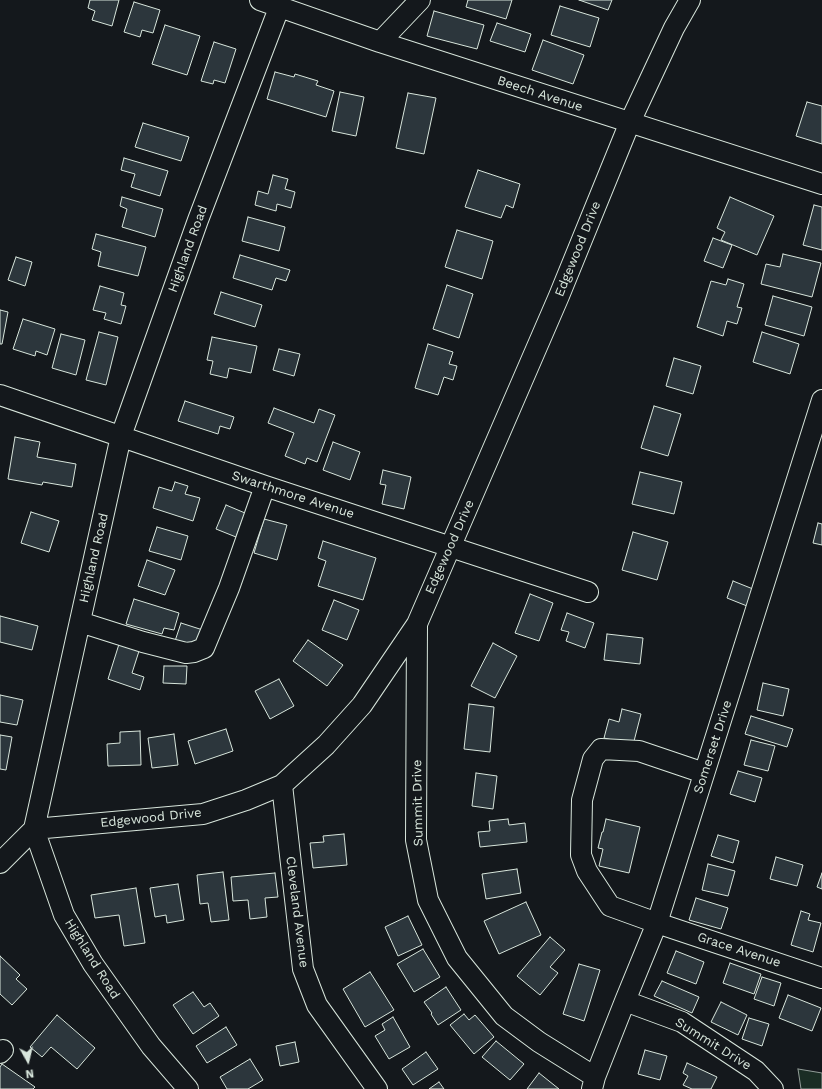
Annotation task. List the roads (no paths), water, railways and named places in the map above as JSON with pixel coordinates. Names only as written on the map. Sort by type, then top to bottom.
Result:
[{"type":"street","name":"Beech Avenue","points":[[260,0],[279,8],[380,42],[822,184]]},
{"type":"street","points":[[380,42],[420,0]]},
{"type":"street","name":"Edgewood Drive","points":[[34,829],[203,814],[246,800],[282,785],[326,745],[362,705],[417,624],[560,296],[630,122],[674,28],[690,0]]},
{"type":"street","name":"Highland Road","points":[[188,1089],[151,1046],[93,964],[64,915],[34,829],[121,436],[198,220],[279,8]]},
{"type":"street","name":"Swarthmore Avenue","points":[[0,394],[265,486],[588,592]]},
{"type":"street","name":"Somerset Drive","points":[[593,1083],[657,923],[822,400]]},
{"type":"street","points":[[80,622],[143,642],[186,653],[204,648],[229,588],[265,486]]},
{"type":"street","name":"Summit Drive","points":[[417,624],[416,840],[428,900],[457,958],[504,1016],[593,1083]]},
{"type":"street","name":"Grace Avenue","points":[[704,773],[639,751],[601,749],[593,759],[582,800],[580,855],[587,871],[610,906],[822,978]]},
{"type":"street","name":"Cleveland Avenue","points":[[282,785],[303,969],[317,1005],[378,1089]]},
{"type":"street","points":[[0,863],[34,829]]},
{"type":"street","name":"Summit Drive","points":[[625,1001],[682,1022],[754,1080],[773,1089]]}]
